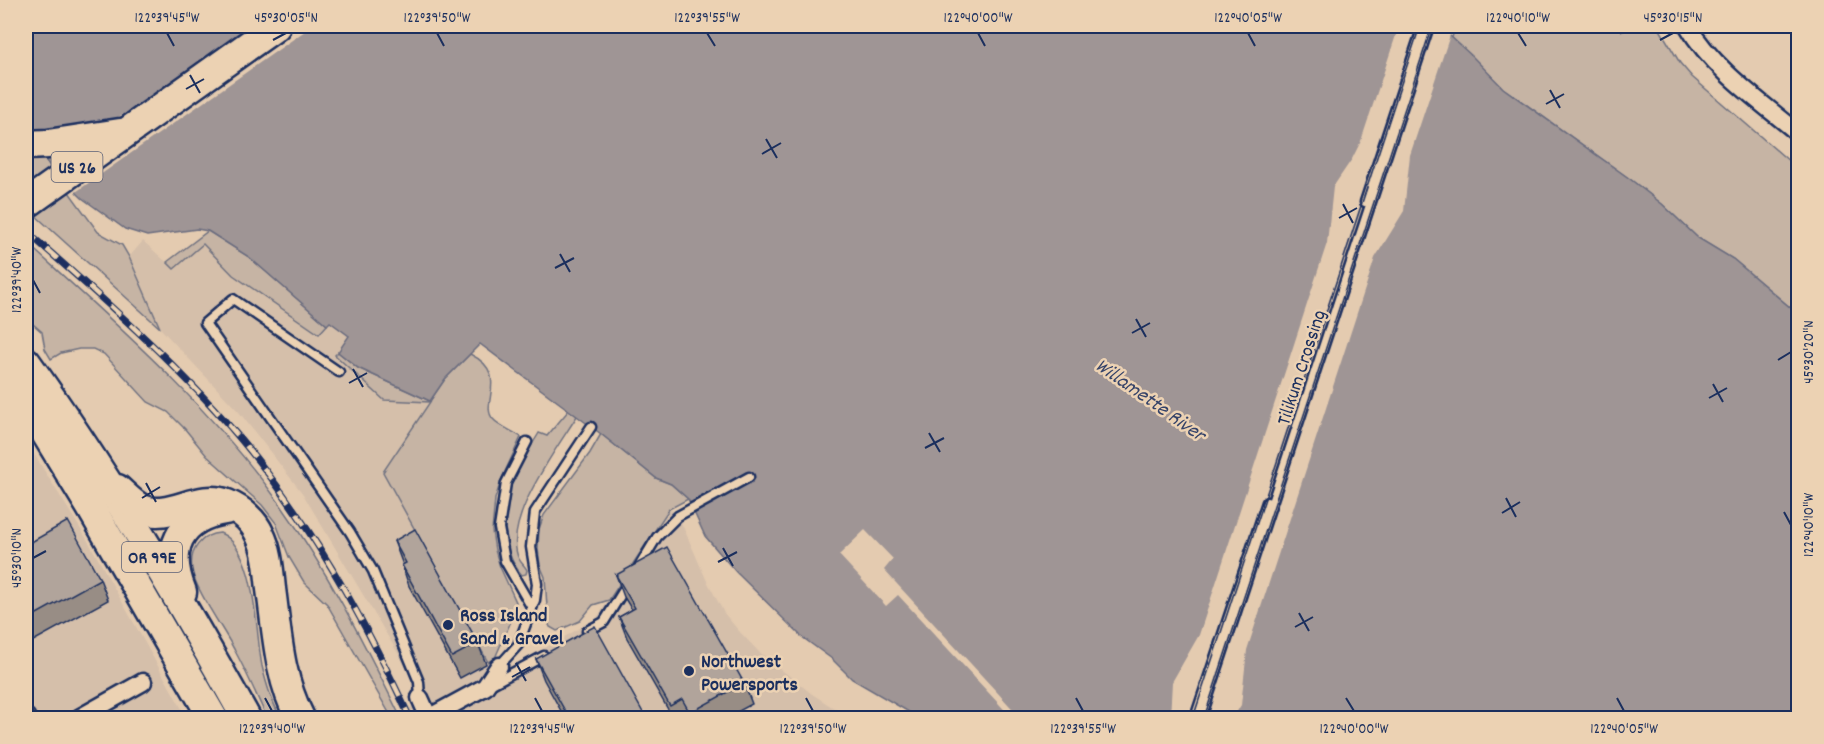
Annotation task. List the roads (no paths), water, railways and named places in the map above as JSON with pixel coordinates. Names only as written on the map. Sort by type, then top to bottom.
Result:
[{"type":"highway","name":"US 26","points":[[26,204],[276,26]]},
{"type":"highway","points":[[26,145],[48,144],[128,131]]},
{"type":"highway","name":"OR 99E","points":[[26,362],[106,479],[199,634],[246,718]]},
{"type":"highway","name":"OR 99E","points":[[27,404],[90,506],[213,718]]},
{"type":"highway","points":[[106,479],[147,511],[158,512],[207,500],[219,501],[240,511],[253,523],[262,537],[267,559],[284,675],[300,718]]},
{"type":"highway","points":[[199,634],[174,569],[175,549],[184,531],[198,519],[224,510],[240,511]]},
{"type":"street","points":[[1691,27],[1705,51],[1721,67],[1798,133]]},
{"type":"street","points":[[420,698],[429,718],[485,687],[499,666]]},
{"type":"street","points":[[79,718],[143,682]]},
{"type":"lane","name":"Tilikum Crossing","points":[[1195,718],[1423,26]]},
{"type":"lane","name":"Tilikum Crossing","points":[[1202,718],[1429,26]]},
{"type":"lane","points":[[339,372],[233,299],[205,323],[368,561],[418,682],[420,698]]},
{"type":"lane","points":[[499,666],[518,645],[535,600],[537,584],[531,547],[535,512],[591,427]]},
{"type":"lane","points":[[527,442],[506,483],[499,528],[505,561],[532,608]]},
{"type":"lane","points":[[574,638],[604,622],[657,537],[667,526],[678,516],[749,477]]},
{"type":"lane","points":[[485,687],[497,683],[555,649]]},
{"type":"water","name":"Willamette River","points":[[26,26],[1439,26],[1503,88],[1630,179],[1662,204],[1698,238],[1733,259],[1798,314],[1798,718],[926,718],[914,715],[852,679],[832,659],[802,637],[736,572],[705,536],[688,499],[671,484],[656,478],[480,344],[445,379],[430,401],[358,368],[338,352],[349,336],[330,322],[327,325],[249,257],[208,231],[197,229],[147,236],[125,229],[82,198],[49,165],[26,133]]},
{"type":"tram line","points":[[1193,718],[1420,26]]},
{"type":"tram line","points":[[1204,718],[1432,26]]},
{"type":"railway","points":[[26,231],[152,345],[211,406],[266,471],[327,560],[379,654],[410,718]]},
{"type":"place","name":"Ross Island Sand & Gravel","points":[[448,625]]},
{"type":"place","name":"Northwest Powersports","points":[[689,671]]}]
